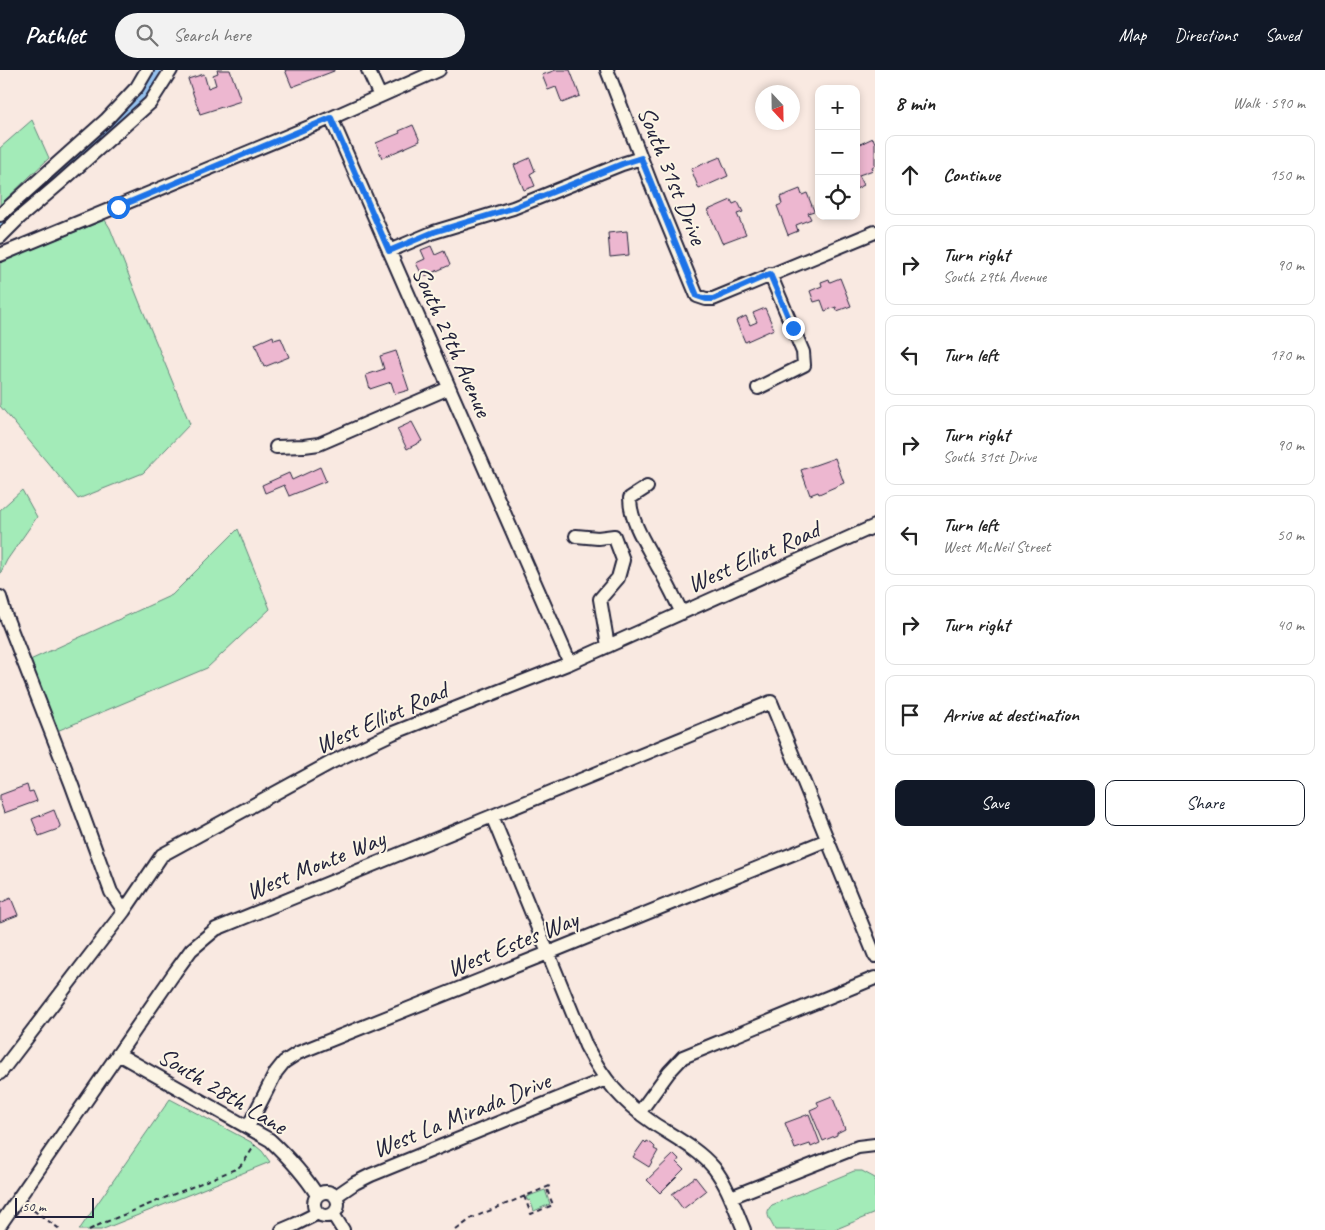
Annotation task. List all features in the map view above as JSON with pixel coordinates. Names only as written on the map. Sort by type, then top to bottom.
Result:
[{"type":"street","points":[[0,215],[106,120],[137,87],[147,70]]},
{"type":"street","points":[[0,237],[150,102],[171,70]]},
{"type":"street","points":[[368,70],[380,96]]},
{"type":"street","points":[[0,255],[331,118],[440,70]]},
{"type":"street","name":"South 31st Drive","points":[[606,70],[697,296],[713,299],[770,274]]},
{"type":"street","name":"South 29th Avenue","points":[[331,118],[570,663]]},
{"type":"street","points":[[389,251],[434,232],[513,208],[641,158]]},
{"type":"street","points":[[758,388],[804,365],[803,352],[770,274],[875,232]]},
{"type":"street","points":[[276,447],[319,444],[449,388]]},
{"type":"street","points":[[647,487],[630,498],[630,508],[639,530],[682,613]]},
{"type":"street","name":"West Elliot Road","points":[[0,1073],[124,911],[162,855],[332,762],[393,733],[570,663],[875,526]]},
{"type":"street","points":[[576,536],[598,538],[614,536],[624,560],[618,578],[600,599],[608,646]]},
{"type":"street","points":[[2,597],[5,614],[71,783],[110,892],[124,911]]},
{"type":"street","name":"West Monte Way","points":[[0,1225],[191,950],[216,929],[771,702],[827,840]]},
{"type":"street","points":[[492,816],[586,1046],[598,1067],[624,1100],[653,1123],[684,1141],[715,1170],[731,1197],[744,1230]]},
{"type":"street","points":[[827,840],[875,956]]},
{"type":"street","name":"West Estes Way","points":[[248,1127],[276,1072],[284,1062],[298,1053],[827,840]]},
{"type":"street","points":[[639,1112],[669,1072],[683,1058],[875,978]]},
{"type":"street","name":"South 28th Lane","points":[[118,1054],[270,1140],[288,1157],[318,1195]]},
{"type":"street","name":"West La Mirada Drive","points":[[336,1196],[371,1175],[606,1079]]},
{"type":"street","points":[[731,1197],[858,1147],[875,1145]]},
{"type":"street","points":[[325,1191],[336,1196],[338,1207],[333,1214],[325,1216],[318,1213],[314,1202],[318,1195],[325,1191]]},
{"type":"street","points":[[282,1230],[318,1213]]},
{"type":"street","points":[[333,1214],[343,1230]]},
{"type":"path","points":[[89,1230],[238,1168],[262,1135]]},
{"type":"path","points":[[456,1230],[472,1218],[552,1185]]},
{"type":"path","points":[[524,1196],[531,1214],[553,1205],[546,1188]]},
{"type":"path","points":[[18,1199],[61,1230]]},
{"type":"green space","points":[[32,120],[49,158],[0,205],[0,148]]},
{"type":"green space","points":[[105,220],[110,228],[190,424],[143,473],[78,499],[0,406],[0,262]]},
{"type":"green space","points":[[22,490],[37,517],[7,560],[0,574],[0,510]]},
{"type":"green space","points":[[238,529],[270,609],[207,668],[57,731],[28,661],[172,595]]},
{"type":"green space","points":[[170,1099],[251,1142],[262,1151],[270,1162],[101,1230],[79,1230]]},
{"type":"green space","points":[[854,1171],[862,1171],[875,1178],[875,1213],[834,1230],[775,1230],[768,1214],[769,1208],[772,1205]]},
{"type":"green space","points":[[545,1190],[550,1204],[534,1211],[530,1200],[528,1201],[526,1197]]},
{"type":"building","points":[[217,70],[230,70],[241,101],[200,114],[188,79],[204,74],[208,88],[216,85],[213,75],[218,73]]},
{"type":"building","points":[[285,70],[334,70],[334,71],[292,87]]},
{"type":"building","points":[[556,70],[570,70],[580,96],[562,103],[556,87],[548,90],[542,75]]},
{"type":"building","points":[[413,125],[420,141],[382,158],[376,143],[400,133],[399,131]]},
{"type":"building","points":[[873,138],[875,143],[875,165],[872,167],[873,170],[860,175],[860,144]]},
{"type":"building","points":[[720,157],[728,176],[699,189],[691,169]]},
{"type":"building","points":[[530,158],[535,171],[530,174],[535,186],[524,190],[514,165]]},
{"type":"building","points":[[860,177],[864,185],[860,187]]},
{"type":"building","points":[[800,189],[802,195],[807,193],[814,211],[808,213],[811,219],[796,225],[798,231],[788,235],[777,206],[782,204],[780,197]]},
{"type":"building","points":[[731,200],[733,204],[738,202],[743,212],[737,214],[746,234],[722,243],[708,210]]},
{"type":"building","points":[[627,231],[629,255],[610,257],[608,233]]},
{"type":"building","points":[[431,246],[435,255],[444,251],[450,265],[423,277],[416,263],[425,259],[421,250]]},
{"type":"building","points":[[840,278],[851,306],[837,311],[836,307],[825,311],[821,300],[814,302],[810,291],[822,286],[821,282],[829,279],[830,282]]},
{"type":"building","points":[[765,308],[774,329],[745,342],[736,321],[746,316],[750,325],[757,322],[753,313]]},
{"type":"building","points":[[273,336],[274,340],[281,338],[289,357],[264,367],[255,344]]},
{"type":"building","points":[[396,351],[409,390],[395,394],[391,382],[370,389],[366,375],[384,369],[380,356]]},
{"type":"building","points":[[412,422],[422,441],[407,449],[397,429]]},
{"type":"building","points":[[835,458],[844,483],[819,494],[818,492],[810,495],[801,470]]},
{"type":"building","points":[[320,467],[326,481],[289,496],[284,485],[265,493],[262,485],[289,473],[292,480]]},
{"type":"building","points":[[27,785],[29,792],[33,791],[37,801],[4,813],[0,795]]},
{"type":"building","points":[[54,810],[61,828],[39,836],[32,819]]},
{"type":"building","points":[[11,898],[18,915],[0,922],[0,903]]},
{"type":"building","points":[[832,1096],[845,1129],[823,1141],[810,1110],[819,1106],[817,1102]]},
{"type":"building","points":[[809,1114],[820,1143],[811,1147],[810,1144],[795,1149],[785,1123]]},
{"type":"building","points":[[644,1141],[652,1144],[655,1147],[654,1149],[658,1151],[649,1167],[633,1157]]},
{"type":"building","points":[[674,1154],[679,1159],[677,1162],[684,1169],[660,1193],[647,1180]]},
{"type":"building","points":[[695,1177],[706,1191],[683,1209],[672,1194]]},
{"type":"waterway","points":[[0,223],[141,96],[155,70]]},
{"type":"route","points":[[118,207],[331,118],[389,251],[434,232],[513,208],[641,158],[697,296],[713,299],[770,274],[793,328]]}]
